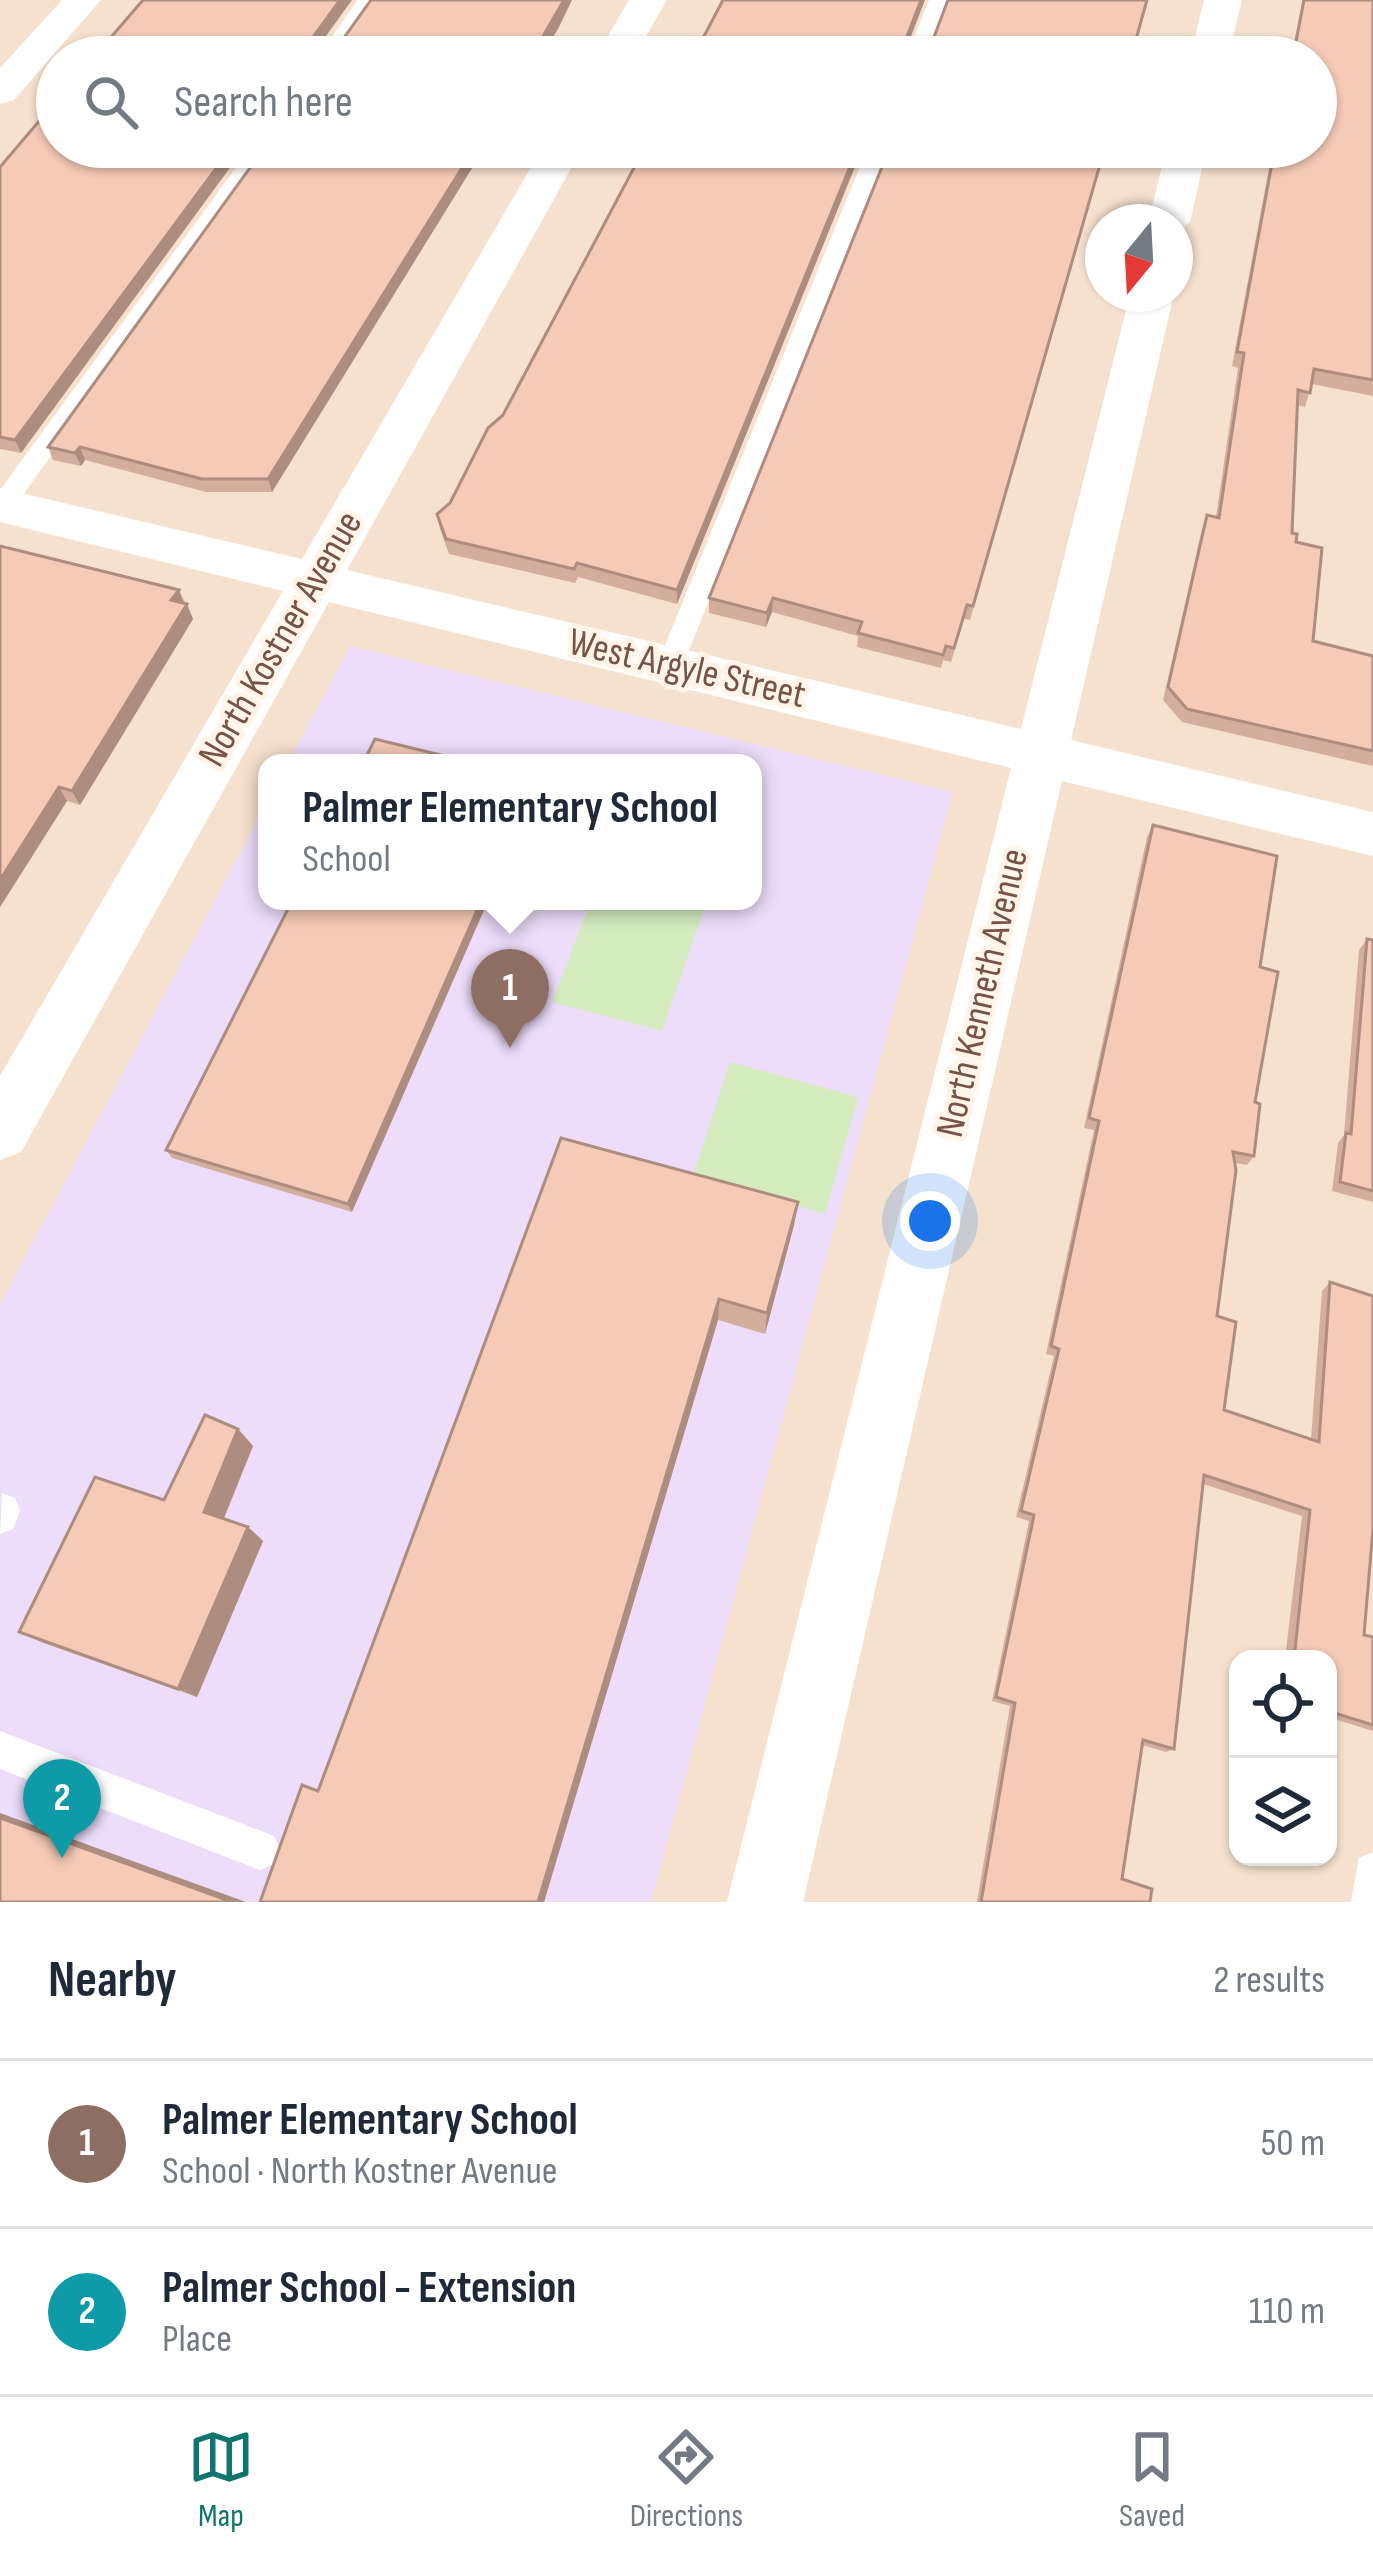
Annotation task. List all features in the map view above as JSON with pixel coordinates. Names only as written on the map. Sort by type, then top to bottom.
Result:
[{"type":"street","points":[[50,36],[82,0]]},
{"type":"street","points":[[627,36],[648,0]]},
{"type":"street","points":[[1214,36],[1223,0]]},
{"type":"street","points":[[0,92],[36,52]]},
{"type":"street","name":"North Kostner Avenue","points":[[0,1132],[551,168]]},
{"type":"street","points":[[1173,204],[1182,168]]},
{"type":"street","name":"North Kenneth Avenue","points":[[765,1902],[1148,312]]},
{"type":"street","name":"West Argyle Street","points":[[1,506],[1373,834]]},
{"type":"lane","points":[[342,36],[368,0]]},
{"type":"lane","points":[[924,36],[939,0]]},
{"type":"lane","points":[[1,506],[247,168]]},
{"type":"lane","points":[[670,664],[871,168]]},
{"type":"lane","points":[[0,1750],[260,1850]]},
{"type":"lane","points":[[1371,1902],[1373,1872]]},
{"type":"shaded area","points":[[0,0],[1373,0],[1373,1902],[0,1902]]},
{"type":"shaded area","points":[[350,646],[953,792],[651,1902],[0,1902],[0,1304],[258,819],[258,910],[762,910],[762,754],[293,754]]},
{"type":"green space","points":[[588,910],[704,910],[662,1031],[552,1002]]},
{"type":"green space","points":[[730,1062],[858,1097],[825,1214],[693,1176]]},
{"type":"building","points":[[143,0],[340,0],[314,36],[112,36]]},
{"type":"building","points":[[371,0],[564,0],[543,36],[345,36]]},
{"type":"building","points":[[723,0],[921,0],[907,36],[704,36]]},
{"type":"building","points":[[948,0],[1147,0],[1137,36],[934,36]]},
{"type":"building","points":[[1304,0],[1373,0],[1373,380],[1314,369],[1310,393],[1298,390],[1292,533],[1297,534],[1296,542],[1322,548],[1313,641],[1373,656],[1373,751],[1187,709],[1168,687],[1207,515],[1219,518],[1244,353],[1237,352],[1271,168],[1337,168],[1337,36],[1297,36]]},
{"type":"building","points":[[36,125],[36,168],[216,168],[15,440],[0,437],[0,167]]},
{"type":"building","points":[[250,168],[462,168],[268,479],[202,479],[80,447],[75,453],[48,447]]},
{"type":"building","points":[[634,168],[849,168],[677,590],[577,563],[574,569],[446,539],[437,514],[450,503],[488,428],[503,415]]},
{"type":"building","points":[[882,168],[1099,168],[973,606],[967,605],[954,648],[946,646],[943,655],[858,633],[862,622],[773,598],[767,613],[709,598]]},
{"type":"building","points":[[0,546],[179,590],[171,600],[187,604],[72,791],[59,787],[0,880]]},
{"type":"building","points":[[375,739],[436,754],[368,754]]},
{"type":"building","points":[[1153,825],[1277,856],[1260,967],[1278,972],[1255,1102],[1260,1104],[1254,1156],[1233,1152],[1236,1170],[1217,1316],[1236,1322],[1224,1410],[1319,1442],[1330,1282],[1373,1296],[1373,1529],[1364,1635],[1373,1637],[1373,1725],[1337,1714],[1337,1650],[1295,1650],[1310,1510],[1204,1475],[1174,1749],[1143,1740],[1122,1879],[1152,1889],[1150,1902],[981,1902],[1015,1703],[996,1697],[1034,1515],[1021,1511],[1059,1349],[1051,1346],[1099,1121],[1089,1118]]},
{"type":"building","points":[[287,910],[477,910],[348,1204],[166,1150]]},
{"type":"building","points":[[1367,939],[1373,940],[1373,1191],[1340,1182],[1346,1133],[1351,1134]]},
{"type":"building","points":[[561,1138],[798,1202],[767,1313],[719,1299],[538,1902],[260,1902],[302,1785],[318,1791]]},
{"type":"building","points":[[205,1415],[238,1429],[204,1512],[248,1527],[178,1689],[19,1632],[95,1477],[164,1500]]},
{"type":"building","points":[[0,1818],[232,1902],[0,1902]]},
{"type":"place","name":"Palmer Elementary School","points":[[510,1048]]},
{"type":"place","name":"Palmer School - Extension","points":[[62,1858]]}]
